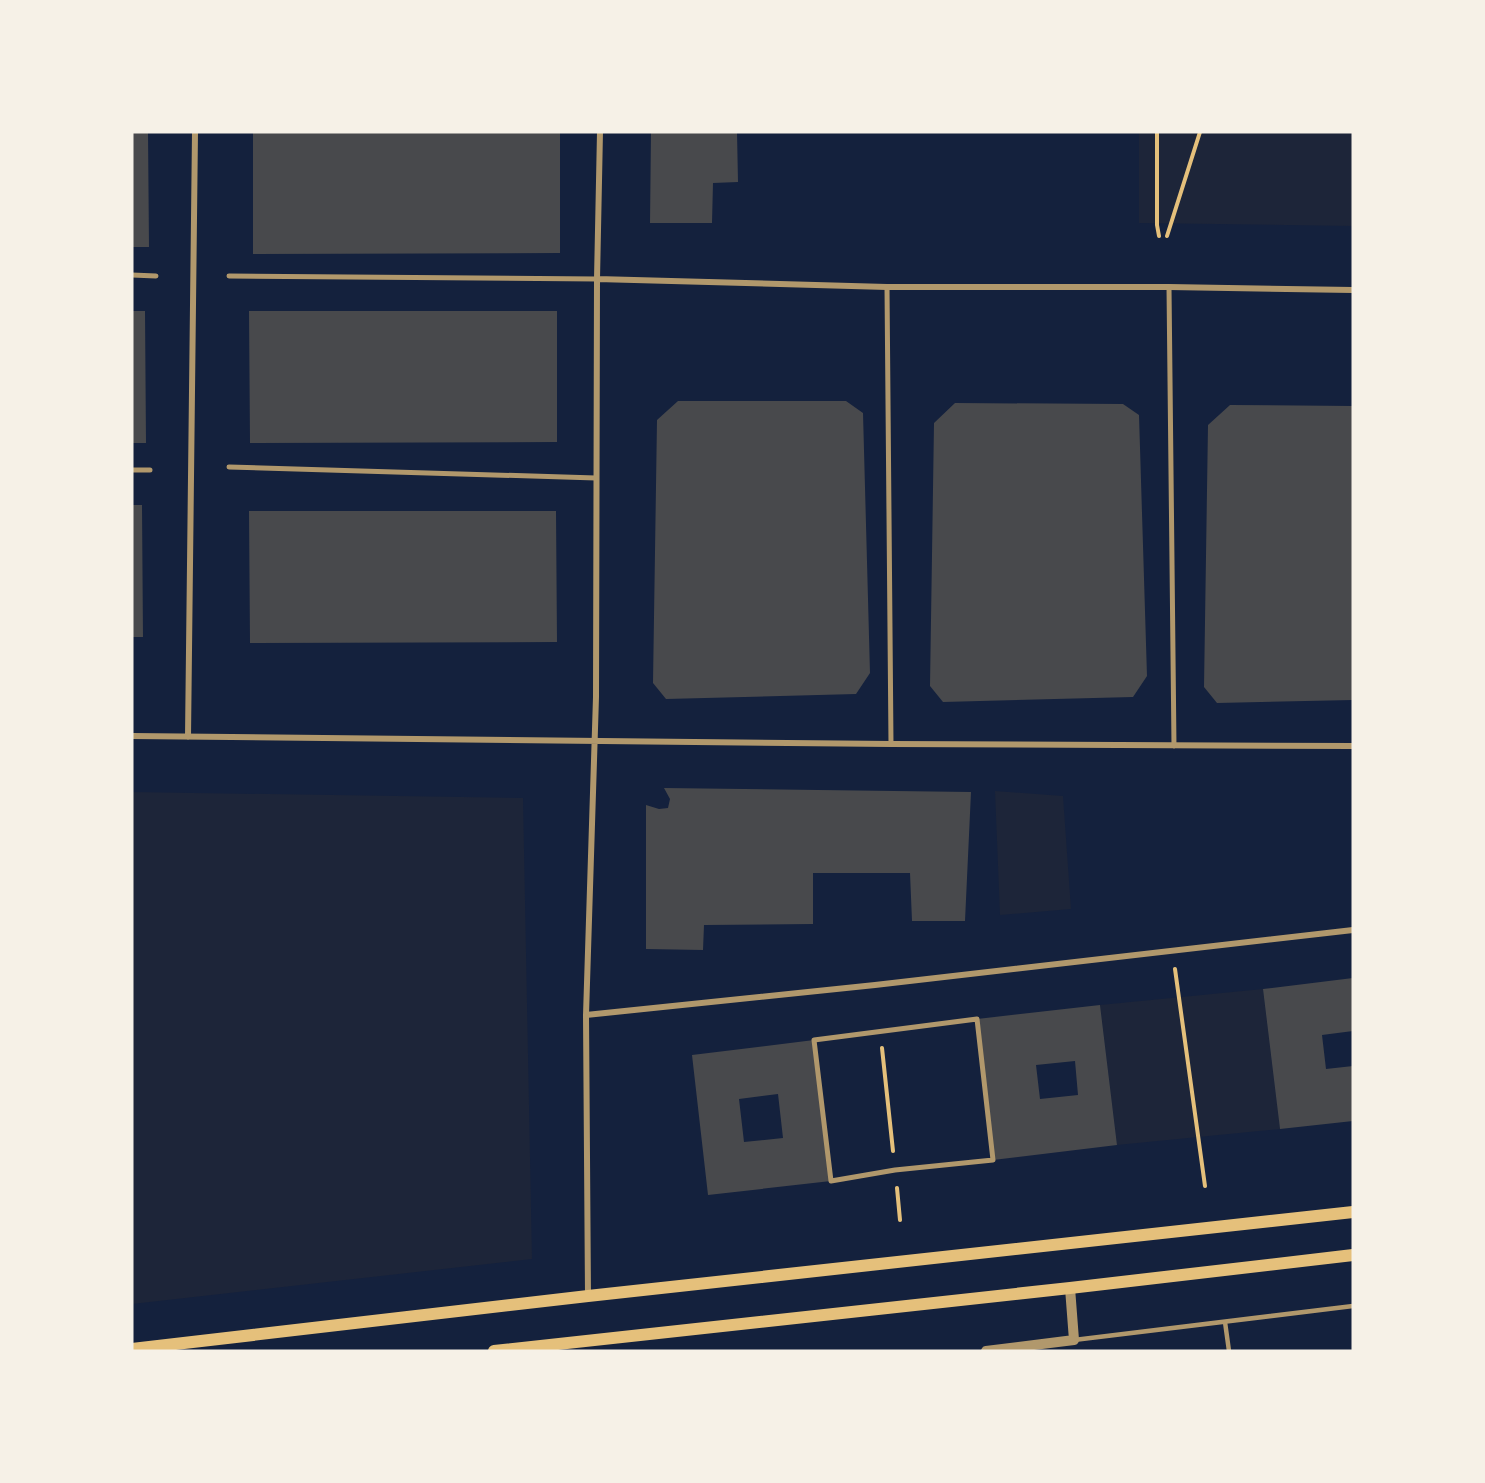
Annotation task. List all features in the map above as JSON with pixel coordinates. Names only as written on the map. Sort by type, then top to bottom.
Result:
[{"type":"main road","points":[[132,1349],[588,1296],[1353,1212]]},
{"type":"main road","points":[[494,1351],[1353,1255]]},
{"type":"street","points":[[189,737],[195,132]]},
{"type":"street","points":[[588,1296],[586,1015],[595,741],[600,132]]},
{"type":"street","points":[[132,275],[156,276]]},
{"type":"street","points":[[229,276],[597,279],[887,287],[1169,287],[1353,290]]},
{"type":"street","points":[[887,287],[891,744]]},
{"type":"street","points":[[1169,287],[1174,746]]},
{"type":"street","points":[[230,468],[596,478]]},
{"type":"street","points":[[132,470],[150,470]]},
{"type":"street","points":[[132,736],[1353,746]]},
{"type":"street","points":[[586,1015],[1353,930]]},
{"type":"street","points":[[977,1019],[993,1160],[895,1170],[831,1181],[814,1040],[977,1019]]},
{"type":"street","points":[[986,1351],[1075,1346],[1070,1288]]},
{"type":"lane","points":[[1075,1346],[1226,1322],[1353,1306]]},
{"type":"lane","points":[[1226,1322],[1229,1351]]},
{"type":"path","points":[[1157,132],[1159,236]]},
{"type":"path","points":[[1167,236],[1200,132]]},
{"type":"path","points":[[1174,968],[1205,1186]]},
{"type":"path","points":[[880,1030],[900,1220]]},
{"type":"shaded area","points":[[1139,132],[1353,132],[1353,226],[1139,223]]},
{"type":"shaded area","points":[[995,791],[1063,796],[1071,909],[1000,915]]},
{"type":"shaded area","points":[[132,792],[523,798],[532,1259],[132,1304]]},
{"type":"shaded area","points":[[1263,989],[1280,1129],[1117,1145],[1100,1005]]},
{"type":"building","points":[[132,132],[148,132],[149,247],[132,247]]},
{"type":"building","points":[[253,132],[560,132],[560,253],[253,254]]},
{"type":"building","points":[[651,132],[737,132],[738,182],[713,183],[712,223],[650,223]]},
{"type":"building","points":[[132,311],[145,311],[146,443],[132,443]]},
{"type":"building","points":[[249,311],[557,311],[557,442],[250,443]]},
{"type":"building","points":[[678,401],[846,401],[863,413],[870,673],[856,694],[666,699],[653,683],[657,420]]},
{"type":"building","points":[[955,403],[1123,404],[1139,415],[1147,676],[1133,697],[943,702],[930,686],[934,423]]},
{"type":"building","points":[[1230,405],[1353,406],[1353,700],[1217,703],[1204,687],[1208,425]]},
{"type":"building","points":[[132,505],[142,505],[143,637],[132,637]]},
{"type":"building","points":[[249,511],[556,511],[557,642],[250,643]]},
{"type":"building","points":[[664,788],[971,792],[965,921],[912,921],[910,873],[813,873],[813,924],[704,925],[703,950],[646,949],[646,805],[659,809],[668,808],[670,799]]},
{"type":"building","points":[[1353,978],[1353,1031],[1322,1035],[1326,1069],[1353,1066],[1353,1121],[1280,1129],[1263,989]]},
{"type":"building","points":[[1100,1005],[1117,1145],[993,1160],[977,1019]],"holes":[[[1075,1061],[1078,1095],[1040,1099],[1036,1065]]]},
{"type":"building","points":[[814,1040],[831,1181],[708,1195],[692,1055]],"holes":[[[778,1094],[783,1138],[744,1142],[739,1099]]]}]
